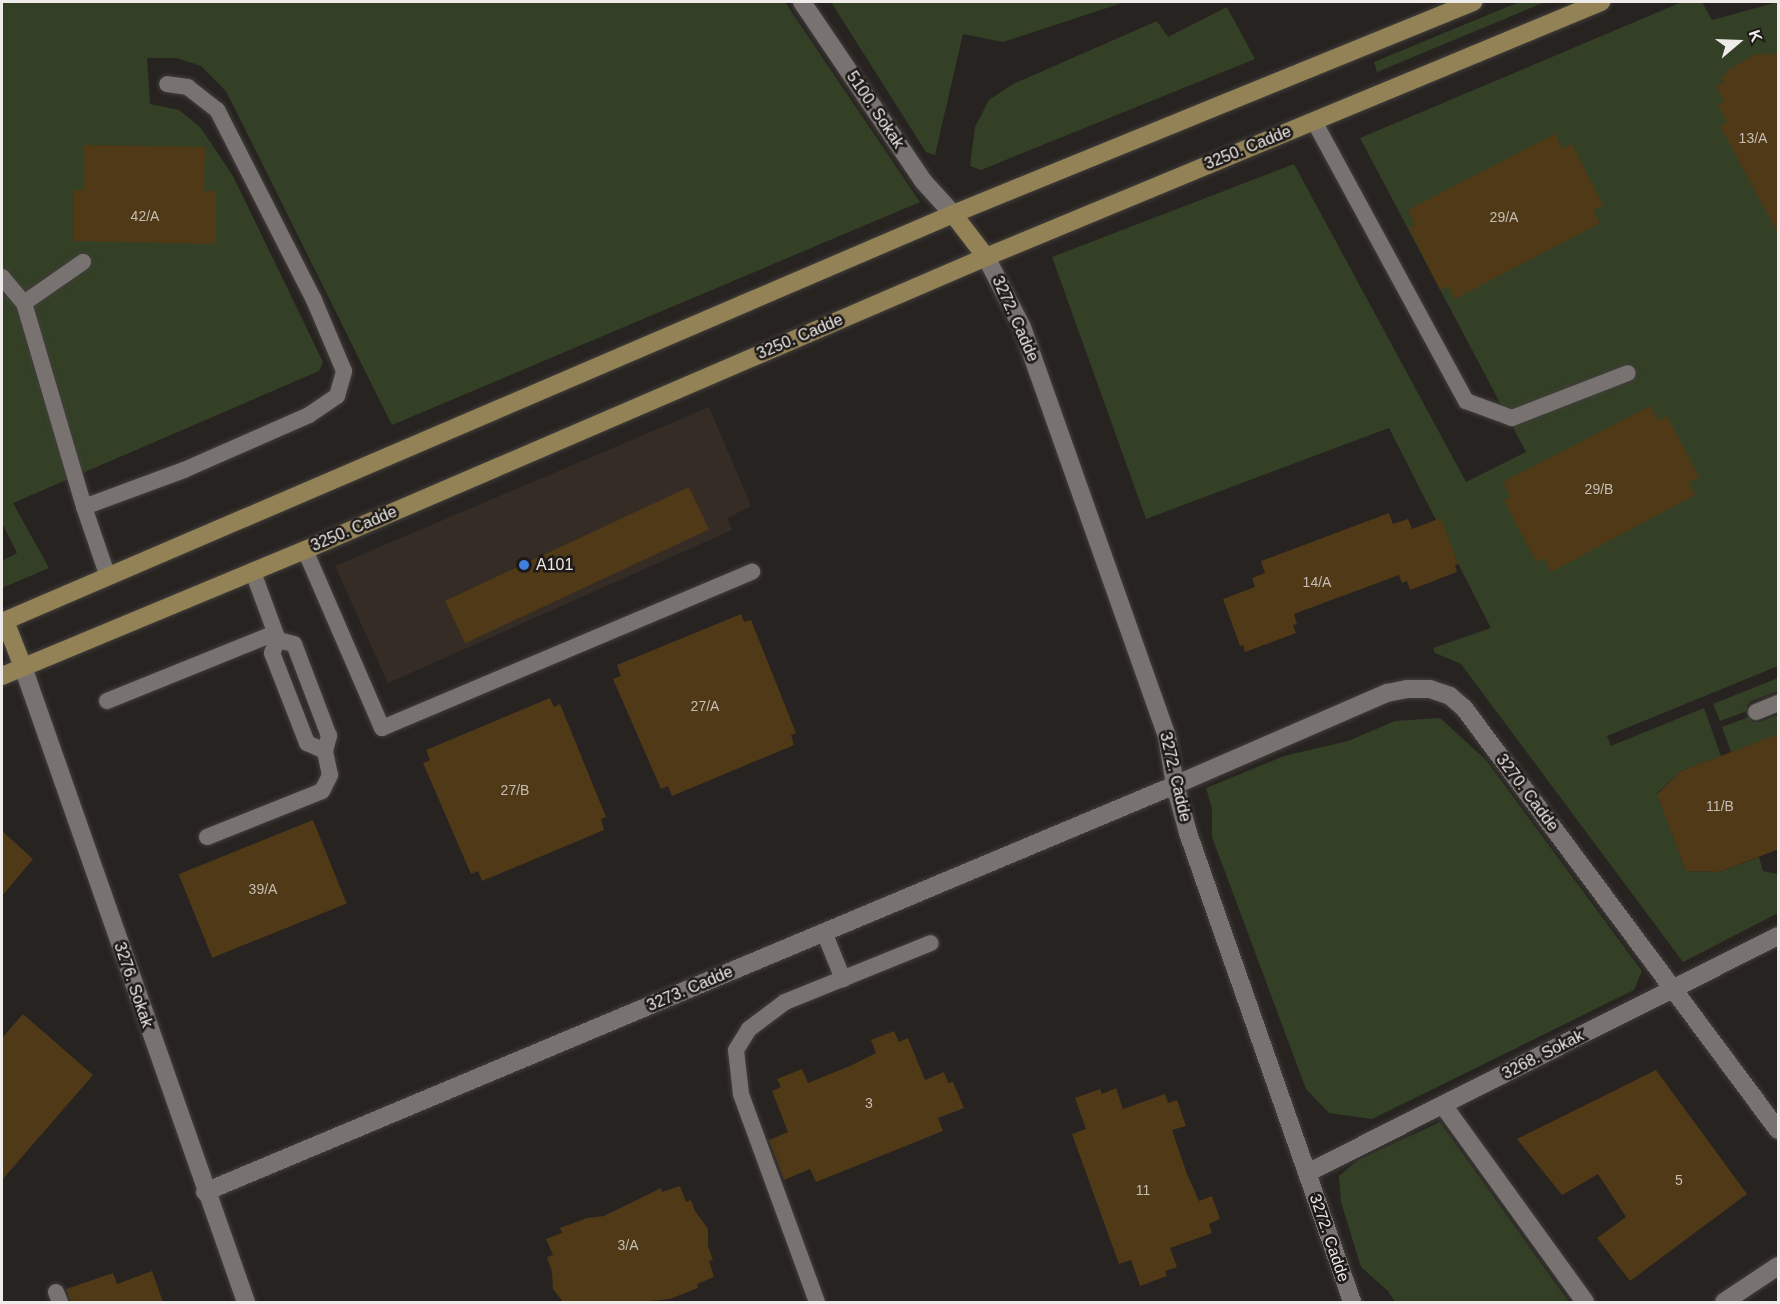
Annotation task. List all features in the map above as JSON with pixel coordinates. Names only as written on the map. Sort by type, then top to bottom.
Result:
[{"type":"street","name":"5100. Sokak","points":[[802,2],[924,182],[954,214]]},
{"type":"street","points":[[22,667],[3,621],[954,214],[1473,2]]},
{"type":"street","name":"3250. Cadde","points":[[2,676],[305,550],[986,257],[1601,2]]},
{"type":"street","points":[[954,214],[986,257]]},
{"type":"street","name":"3272. Cadde","points":[[986,257],[1022,327],[1167,737],[1175,785],[1188,833],[1352,1302]]},
{"type":"street","name":"3276. Sokak","points":[[22,667],[205,1192],[246,1302]]},
{"type":"street","name":"3270. Cadde","points":[[1175,785],[1387,693],[1407,689],[1430,689],[1450,696],[1464,708],[1779,1130]]},
{"type":"street","name":"3273. Cadde","points":[[205,1192],[1175,785]]},
{"type":"street","name":"3268. Sokak","points":[[1307,1173],[1779,936]]},
{"type":"street","points":[[1443,1105],[1585,1302]]},
{"type":"street","points":[[1724,1302],[1779,1266]]},
{"type":"lane","points":[[84,507],[184,470],[309,415],[337,396],[344,371],[314,300],[217,110],[188,87],[167,84]]},
{"type":"lane","points":[[1314,121],[1466,401],[1512,418],[1628,373]]},
{"type":"lane","points":[[24,303],[82,262]]},
{"type":"lane","points":[[2,277],[24,303],[84,507],[108,577]]},
{"type":"lane","points":[[305,550],[382,728],[752,572]]},
{"type":"lane","points":[[252,572],[276,637],[272,653],[308,744],[325,751]]},
{"type":"lane","points":[[106,701],[276,637],[294,644],[329,736],[325,751],[330,775],[322,791],[207,837]]},
{"type":"lane","points":[[1756,712],[1779,703]]},
{"type":"lane","points":[[824,933],[843,979]]},
{"type":"lane","points":[[817,1302],[741,1094],[736,1050],[749,1029],[785,1002],[932,942]]},
{"type":"shaded area","points":[[709,407],[751,506],[727,518],[732,530],[388,683],[335,566]]},
{"type":"green space","points":[[2,2],[785,2],[920,202],[392,425],[226,91],[201,66],[177,58],[147,58],[150,104],[179,110],[200,127],[233,176],[323,362],[319,371],[13,503],[49,568],[2,588],[2,561],[17,553],[2,523]]},
{"type":"green space","points":[[831,2],[1125,2],[1003,42],[963,34],[935,155],[926,152]]},
{"type":"green space","points":[[1519,2],[1545,2],[1377,72],[1374,62]]},
{"type":"green space","points":[[1682,2],[1702,2],[1712,20],[1778,2],[1778,666],[1607,736],[1611,746],[1704,708],[1721,756],[1681,771],[1657,793],[1686,871],[1719,872],[1759,857],[1763,871],[1778,874],[1778,913],[1683,962],[1461,664],[1435,653],[1433,648],[1491,628],[1389,428],[1146,519],[1052,257],[1294,164],[1466,482],[1526,452],[1360,138]]},
{"type":"green space","points":[[1227,7],[1255,59],[981,170],[970,166],[975,127],[989,100],[1013,84],[1157,21],[1168,37]]},
{"type":"green space","points":[[1778,678],[1778,691],[1751,701],[1747,706],[1747,711],[1720,721],[1713,704]]},
{"type":"green space","points":[[1778,715],[1778,737],[1731,752],[1722,727],[1749,717],[1753,722],[1760,722]]},
{"type":"green space","points":[[1440,718],[1486,760],[1642,971],[1634,990],[1372,1119],[1329,1113],[1306,1089],[1212,837],[1212,809],[1206,788],[1284,756],[1348,741],[1395,721]]},
{"type":"green space","points":[[1440,1122],[1569,1302],[1395,1302],[1388,1291],[1361,1267],[1341,1202],[1339,1176],[1358,1160]]},
{"type":"building","points":[[1779,51],[1779,235],[1720,126],[1727,122],[1718,105],[1724,101],[1716,86],[1724,82],[1721,78],[1727,74],[1726,71],[1758,53],[1759,56],[1766,52],[1768,56]]},
{"type":"building","points":[[1555,134],[1562,149],[1572,144],[1603,205],[1593,210],[1600,223],[1455,299],[1448,286],[1440,290],[1409,228],[1415,225],[1408,210]]},
{"type":"building","points":[[84,145],[205,147],[204,191],[216,191],[216,244],[73,241],[74,190],[84,190]]},
{"type":"building","points":[[1650,406],[1658,421],[1667,416],[1699,477],[1688,482],[1695,495],[1551,572],[1544,558],[1536,562],[1504,500],[1511,497],[1503,482]]},
{"type":"building","points":[[689,487],[709,530],[465,643],[445,601]]},
{"type":"building","points":[[1389,513],[1393,524],[1408,519],[1412,529],[1441,518],[1458,564],[1455,565],[1457,572],[1410,590],[1407,581],[1402,583],[1399,575],[1294,614],[1297,624],[1293,625],[1296,633],[1245,652],[1243,645],[1240,646],[1223,599],[1255,587],[1252,578],[1265,573],[1261,561]]},
{"type":"building","points":[[741,614],[744,622],[751,620],[796,733],[791,735],[794,745],[672,796],[668,786],[661,789],[613,679],[621,676],[617,665]]},
{"type":"building","points":[[550,698],[554,707],[560,704],[606,817],[601,819],[604,830],[482,881],[478,871],[471,874],[423,763],[430,760],[426,750]]},
{"type":"building","points":[[1779,734],[1779,849],[1719,872],[1686,871],[1657,794],[1681,771]]},
{"type":"building","points":[[313,820],[347,903],[212,958],[179,874]]},
{"type":"building","points":[[2,831],[33,859],[2,896]]},
{"type":"building","points":[[23,1014],[93,1075],[2,1180],[2,1038]]},
{"type":"building","points":[[894,1031],[899,1042],[908,1038],[925,1080],[944,1072],[948,1083],[953,1082],[964,1108],[938,1118],[943,1131],[816,1182],[810,1169],[784,1180],[769,1140],[788,1132],[772,1091],[781,1087],[777,1079],[802,1069],[808,1083],[850,1066],[876,1053],[871,1040]]},
{"type":"building","points":[[1656,1070],[1747,1194],[1630,1281],[1597,1238],[1626,1217],[1598,1174],[1562,1195],[1517,1139]]},
{"type":"building","points":[[1116,1088],[1123,1109],[1165,1094],[1168,1103],[1177,1100],[1186,1126],[1172,1130],[1187,1174],[1199,1201],[1212,1196],[1220,1219],[1209,1224],[1212,1233],[1170,1248],[1177,1267],[1165,1271],[1167,1276],[1140,1286],[1131,1260],[1119,1264],[1072,1134],[1086,1129],[1075,1098],[1100,1089],[1102,1094]]},
{"type":"building","points":[[680,1186],[686,1202],[691,1200],[695,1211],[708,1229],[708,1246],[713,1260],[709,1261],[714,1277],[697,1284],[698,1288],[670,1299],[641,1302],[563,1302],[553,1289],[552,1272],[547,1257],[553,1255],[546,1239],[562,1233],[560,1228],[587,1218],[604,1216],[661,1188],[662,1192]]},
{"type":"building","points":[[152,1271],[163,1302],[70,1302],[66,1289],[113,1273],[117,1284]]},
{"type":"place","name":"A101","points":[[524,565]]}]
